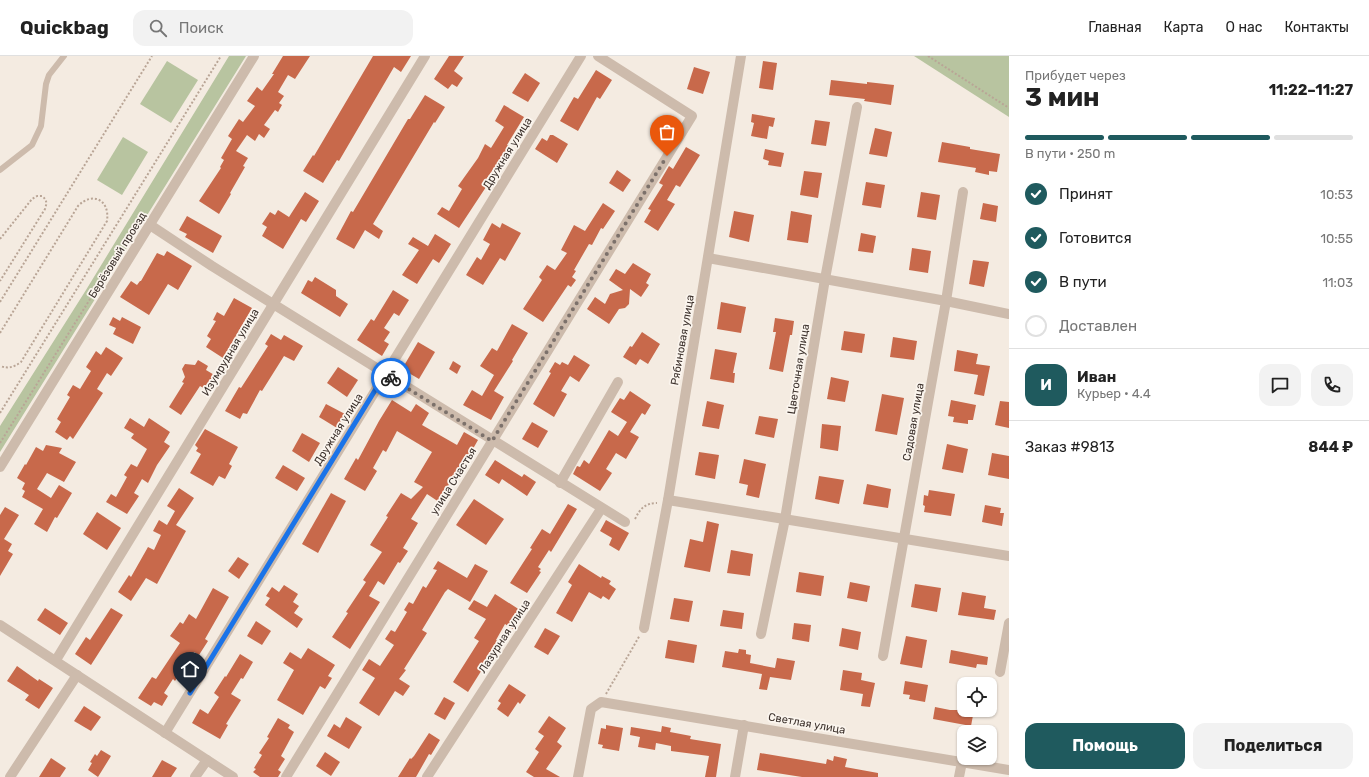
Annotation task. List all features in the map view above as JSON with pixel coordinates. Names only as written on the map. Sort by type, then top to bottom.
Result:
[{"type":"street","name":"Берёзовый проезд","points":[[0,467],[254,56]]},
{"type":"street","name":"Изумрудная улица","points":[[56,660],[425,56]]},
{"type":"street","name":"Дружная улица","points":[[165,733],[581,56]]},
{"type":"street","name":"улица Счастья","points":[[286,777],[692,116],[598,56]]},
{"type":"street","name":"Рябиновая улица","points":[[644,628],[667,502],[741,56]]},
{"type":"street","name":"Цветочная улица","points":[[761,634],[785,519],[825,279],[857,107]]},
{"type":"street","name":"Садовая улица","points":[[883,656],[946,301],[963,192]]},
{"type":"street","points":[[150,225],[212,266],[601,509],[628,524]]},
{"type":"street","points":[[708,258],[946,301],[1009,314]]},
{"type":"street","points":[[560,483],[618,382]]},
{"type":"street","points":[[667,502],[785,519],[904,540],[1009,556]]},
{"type":"street","name":"Лазурная улица","points":[[427,777],[601,509]]},
{"type":"street","points":[[1000,672],[1009,622]]},
{"type":"street","points":[[0,625],[56,660],[76,676],[233,777]]},
{"type":"street","points":[[10,777],[76,676]]},
{"type":"street","points":[[578,777],[591,709],[601,702]]},
{"type":"street","name":"Светлая улица","points":[[601,702],[957,761]]},
{"type":"street","points":[[735,777],[744,725]]},
{"type":"street","points":[[195,777],[207,760]]},
{"type":"street","points":[[959,777],[961,765]]},
{"type":"street","name":"Светлая улица","points":[[980,765],[1009,770]]},
{"type":"lane","points":[[0,170],[32,145],[41,126],[46,84],[50,75],[64,56]]},
{"type":"path","points":[[0,302],[152,56]]},
{"type":"path","points":[[0,413],[221,56]]},
{"type":"path","points":[[928,56],[1009,108]]},
{"type":"path","points":[[0,239],[32,199],[37,196],[42,196],[46,199],[45,209],[0,281]]},
{"type":"path","points":[[0,333],[78,206],[82,201],[90,199],[103,201],[107,208],[107,222],[21,362],[14,367],[8,368],[0,366]]},
{"type":"path","points":[[0,443],[130,236]]},
{"type":"path","points":[[628,524],[641,508],[654,503],[667,502]]},
{"type":"path","points":[[601,702],[644,628]]},
{"type":"green space","points":[[229,56],[246,56],[0,452],[0,426],[86,290]]},
{"type":"green space","points":[[914,56],[1009,56],[1009,117]]},
{"type":"green space","points":[[167,61],[198,80],[171,123],[140,104]]},
{"type":"green space","points":[[123,137],[148,152],[122,195],[97,180]]},
{"type":"building","points":[[283,56],[310,56],[295,79],[288,75],[278,92],[284,96],[279,103],[282,105],[278,112],[275,110],[264,125],[270,129],[264,138],[259,134],[255,141],[247,135],[236,151],[248,158],[243,166],[245,167],[219,214],[199,201],[221,168],[220,167],[224,160],[221,158],[232,139],[228,136],[239,119],[243,122],[255,106],[247,101],[257,87],[262,91],[274,74],[272,74]]},
{"type":"building","points":[[373,56],[411,56],[401,72],[394,67],[339,161],[337,160],[323,183],[303,171],[313,155],[314,156]]},
{"type":"building","points":[[449,56],[464,56],[454,71],[463,78],[457,87],[452,84],[448,89],[434,79]]},
{"type":"building","points":[[763,61],[777,63],[773,90],[759,88]]},
{"type":"building","points":[[694,67],[710,72],[703,94],[687,89]]},
{"type":"building","points":[[596,70],[612,80],[600,99],[597,97],[578,131],[560,121],[574,97],[578,99]]},
{"type":"building","points":[[525,73],[540,83],[528,102],[512,93]]},
{"type":"building","points":[[831,80],[894,85],[891,105],[864,101],[865,99],[829,95]]},
{"type":"building","points":[[425,95],[445,107],[435,123],[434,122],[373,224],[383,231],[379,239],[365,230],[354,249],[336,239],[351,211],[353,212],[408,119],[410,119]]},
{"type":"building","points":[[504,105],[524,117],[507,145],[510,147],[508,150],[512,152],[500,172],[494,168],[482,185],[486,187],[459,228],[437,214],[442,207],[449,211],[462,189],[458,186],[478,158],[485,144],[491,148],[504,127],[495,121]]},
{"type":"building","points":[[752,114],[775,118],[773,127],[769,126],[767,139],[751,136],[754,123],[751,122]]},
{"type":"building","points":[[815,120],[830,122],[826,146],[811,144]]},
{"type":"building","points":[[875,128],[892,132],[887,157],[869,154]]},
{"type":"building","points":[[550,135],[553,135],[568,144],[557,163],[535,149],[542,138],[547,141]]},
{"type":"building","points":[[942,142],[1000,154],[997,172],[989,171],[989,175],[975,172],[976,168],[938,162]]},
{"type":"building","points":[[686,147],[700,155],[680,187],[676,185],[667,200],[675,204],[658,231],[644,222],[651,210],[648,209],[663,185],[659,183],[669,166],[673,169]]},
{"type":"building","points":[[765,149],[784,153],[781,167],[768,165],[769,161],[763,159]]},
{"type":"building","points":[[617,170],[631,180],[623,192],[609,183]]},
{"type":"building","points":[[804,171],[822,173],[818,198],[800,195]]},
{"type":"building","points":[[866,182],[885,185],[881,208],[862,205]]},
{"type":"building","points":[[305,192],[319,201],[306,222],[301,219],[283,249],[262,236],[267,227],[262,224],[270,212],[275,215],[278,210],[289,217]]},
{"type":"building","points":[[921,192],[940,195],[936,220],[917,217]]},
{"type":"building","points":[[603,203],[615,211],[603,229],[601,228],[592,245],[589,244],[574,270],[576,271],[572,277],[576,280],[571,287],[568,285],[543,322],[523,309],[542,280],[539,277],[547,265],[555,270],[567,253],[561,250],[574,225],[585,231]]},
{"type":"building","points":[[983,203],[998,206],[996,222],[980,219]]},
{"type":"building","points":[[734,211],[754,215],[749,242],[729,237]]},
{"type":"building","points":[[791,211],[812,215],[808,243],[787,240]]},
{"type":"building","points":[[187,216],[222,236],[213,253],[185,237],[187,234],[179,230]]},
{"type":"building","points":[[492,223],[500,228],[502,223],[521,233],[505,261],[500,258],[483,285],[466,275],[477,257],[481,260],[490,244],[483,240]]},
{"type":"building","points":[[861,233],[876,236],[873,253],[858,251]]},
{"type":"building","points":[[435,234],[451,244],[439,263],[433,259],[417,284],[402,275],[419,250],[408,244],[413,237],[428,246]]},
{"type":"building","points":[[912,248],[931,251],[928,273],[909,270]]},
{"type":"building","points":[[167,251],[192,266],[178,290],[168,284],[149,315],[120,297],[131,281],[137,285],[141,281],[157,253],[164,256]]},
{"type":"building","points":[[973,260],[989,262],[984,287],[969,284]]},
{"type":"building","points":[[633,263],[651,274],[646,283],[649,285],[641,297],[630,289],[629,304],[625,308],[619,309],[609,324],[587,309],[595,297],[605,304],[610,294],[623,290],[609,280],[616,269],[625,274]]},
{"type":"building","points":[[315,277],[336,290],[336,296],[348,304],[340,317],[301,293],[308,280],[312,282]]},
{"type":"building","points":[[393,290],[409,300],[399,316],[394,313],[384,328],[390,332],[384,341],[389,344],[382,356],[357,340],[371,319],[374,321]]},
{"type":"building","points":[[234,298],[252,308],[223,358],[206,347],[211,339],[207,336],[216,321],[213,320],[217,312],[224,316]]},
{"type":"building","points":[[721,302],[746,307],[741,333],[717,329]]},
{"type":"building","points":[[113,317],[120,321],[122,317],[141,327],[133,344],[113,334],[116,328],[109,325]]},
{"type":"building","points":[[775,318],[794,321],[783,372],[769,369],[776,332],[773,332]]},
{"type":"building","points":[[512,324],[528,333],[512,360],[513,361],[494,391],[504,397],[491,420],[463,405],[472,390],[482,396],[494,375],[480,366],[492,348],[497,351]]},
{"type":"building","points":[[844,331],[865,334],[862,353],[841,350]]},
{"type":"building","points":[[642,332],[660,344],[648,364],[640,359],[636,365],[623,357]]},
{"type":"building","points":[[271,334],[281,340],[284,335],[303,346],[294,361],[284,356],[262,391],[260,390],[247,414],[243,413],[240,419],[225,411],[239,387],[241,388],[268,346],[265,344]]},
{"type":"building","points":[[893,337],[917,341],[914,360],[890,357]]},
{"type":"building","points":[[418,342],[435,352],[419,379],[402,369]]},
{"type":"building","points":[[106,347],[123,358],[111,376],[107,373],[97,389],[103,393],[73,439],[70,436],[67,440],[55,432],[61,422],[57,419],[70,397],[67,395],[73,385],[80,389],[91,371],[86,367],[96,351],[101,355]]},
{"type":"building","points":[[715,349],[737,353],[733,373],[735,373],[734,383],[710,379]]},
{"type":"building","points":[[957,350],[978,354],[976,364],[990,366],[984,396],[974,394],[978,375],[954,371]]},
{"type":"building","points":[[574,355],[590,365],[579,382],[570,376],[561,391],[567,394],[554,417],[533,404],[551,373],[549,372],[555,362],[560,365],[562,362],[568,365]]},
{"type":"building","points":[[198,360],[208,366],[206,370],[216,376],[211,385],[208,384],[205,389],[200,386],[181,415],[169,407],[184,383],[182,382],[185,377],[182,369],[185,364],[195,365]]},
{"type":"building","points":[[453,361],[461,366],[457,374],[449,369]]},
{"type":"building","points":[[338,367],[358,380],[347,397],[327,383]]},
{"type":"building","points":[[831,377],[849,381],[845,402],[827,399]]},
{"type":"building","points":[[630,391],[651,405],[645,415],[642,413],[630,432],[639,437],[626,459],[616,453],[606,469],[612,473],[600,491],[573,474],[577,466],[580,467],[584,460],[589,464],[609,430],[618,436],[627,422],[611,412],[620,398],[624,400]]},
{"type":"building","points":[[882,394],[904,398],[897,435],[875,431]]},
{"type":"building","points":[[392,400],[411,412],[416,404],[429,413],[422,425],[457,445],[464,432],[478,440],[462,468],[459,467],[439,502],[427,494],[411,519],[418,523],[403,548],[408,551],[400,563],[398,562],[384,585],[378,581],[369,596],[380,602],[350,649],[332,637],[348,613],[346,612],[366,582],[363,580],[382,552],[370,545],[401,493],[411,499],[423,487],[414,482],[432,452],[397,431],[386,452],[383,450],[373,468],[377,471],[365,491],[344,479],[356,458],[358,460]]},
{"type":"building","points":[[951,400],[976,405],[973,420],[968,420],[968,424],[953,422],[954,417],[948,416]]},
{"type":"building","points":[[707,401],[724,405],[719,429],[702,426]]},
{"type":"building","points":[[1000,401],[1009,402],[1009,428],[995,425]]},
{"type":"building","points":[[326,404],[345,414],[337,428],[319,417]]},
{"type":"building","points":[[759,416],[778,419],[774,438],[755,434]]},
{"type":"building","points":[[130,418],[144,427],[149,418],[170,432],[164,442],[170,446],[157,465],[148,483],[142,479],[134,493],[139,496],[127,514],[106,502],[111,494],[116,497],[127,477],[124,475],[131,464],[137,467],[147,449],[131,438],[134,434],[124,428]]},
{"type":"building","points":[[532,422],[548,431],[538,448],[522,439]]},
{"type":"building","points":[[822,424],[841,426],[838,451],[820,448]]},
{"type":"building","points":[[205,429],[238,447],[229,464],[232,466],[225,479],[219,476],[213,486],[190,473],[201,454],[196,451],[198,448],[195,445]]},
{"type":"building","points":[[302,433],[320,443],[309,462],[292,451]]},
{"type":"building","points":[[947,444],[968,449],[963,473],[942,469]]},
{"type":"building","points":[[46,445],[62,448],[59,453],[76,462],[64,482],[47,473],[37,489],[51,498],[59,485],[72,493],[57,518],[55,517],[47,532],[34,524],[43,509],[22,497],[25,491],[22,489],[25,483],[17,478],[36,447],[43,451]]},
{"type":"building","points":[[699,452],[719,455],[715,479],[695,475]]},
{"type":"building","points":[[992,453],[1009,456],[1009,479],[988,475]]},
{"type":"building","points":[[744,459],[766,464],[759,498],[746,495],[748,485],[739,483]]},
{"type":"building","points":[[495,460],[522,477],[524,474],[536,482],[527,496],[502,479],[499,484],[485,475]]},
{"type":"building","points":[[283,465],[305,478],[297,491],[275,478]]},
{"type":"building","points":[[819,476],[844,480],[839,504],[815,499]]},
{"type":"building","points":[[867,484],[891,489],[888,508],[863,504]]},
{"type":"building","points":[[179,488],[194,498],[176,525],[186,531],[157,584],[146,578],[131,601],[118,592],[129,575],[131,577],[148,547],[154,550],[161,535],[153,531],[159,520],[167,525],[175,511],[167,506]]},
{"type":"building","points":[[929,490],[955,494],[951,516],[924,512],[924,495],[928,496]]},
{"type":"building","points":[[331,493],[346,501],[318,553],[302,544]]},
{"type":"building","points":[[474,499],[504,519],[486,545],[456,525]]},
{"type":"building","points":[[568,504],[577,509],[551,552],[549,550],[538,567],[541,569],[539,571],[541,572],[527,593],[510,583],[532,549],[530,548],[542,529],[550,534]]},
{"type":"building","points":[[985,505],[1001,508],[1000,513],[1004,513],[1002,526],[982,522]]},
{"type":"building","points":[[5,507],[19,515],[4,539],[12,544],[8,551],[13,554],[0,576],[0,515]]},
{"type":"building","points":[[97,512],[121,528],[107,550],[83,534]]},
{"type":"building","points":[[606,520],[629,533],[619,551],[609,545],[612,538],[600,531]]},
{"type":"building","points":[[707,521],[719,524],[710,572],[684,567],[690,539],[703,542]]},
{"type":"building","points":[[731,550],[753,554],[750,576],[727,573]]},
{"type":"building","points":[[238,557],[249,564],[239,579],[228,571]]},
{"type":"building","points":[[438,561],[467,578],[475,564],[488,571],[470,602],[448,589],[445,592],[422,630],[427,633],[404,669],[406,670],[399,679],[410,686],[403,696],[395,691],[379,716],[359,703],[375,678],[362,670],[369,659],[380,666],[394,645],[385,639],[391,630],[395,632],[407,612],[404,610],[409,602],[413,604],[423,586],[426,588],[437,570],[433,569]]},
{"type":"building","points":[[579,564],[601,578],[602,576],[611,581],[609,584],[616,589],[609,600],[603,596],[601,599],[589,592],[572,622],[556,613],[572,585],[568,582]]},
{"type":"building","points":[[799,572],[824,576],[821,596],[796,592]]},
{"type":"building","points":[[850,582],[870,586],[867,602],[847,598]]},
{"type":"building","points":[[915,584],[941,588],[937,612],[911,607]]},
{"type":"building","points":[[284,585],[298,594],[293,602],[299,606],[294,613],[303,619],[297,628],[265,605],[270,598],[266,596],[272,587],[279,592]]},
{"type":"building","points":[[213,588],[229,597],[205,639],[208,641],[199,655],[194,652],[175,681],[173,679],[164,693],[168,696],[162,706],[154,702],[151,706],[138,698],[152,677],[156,679],[180,643],[170,636],[180,622],[183,624],[189,614],[196,619]]},
{"type":"building","points":[[962,592],[986,596],[984,608],[996,610],[994,620],[958,615]]},
{"type":"building","points":[[495,594],[523,612],[513,629],[505,624],[496,640],[497,641],[481,666],[483,668],[468,692],[453,682],[479,641],[474,638],[486,619],[468,609],[474,600],[487,607]]},
{"type":"building","points":[[674,598],[693,601],[689,622],[670,619]]},
{"type":"building","points":[[45,608],[68,623],[60,635],[37,620]]},
{"type":"building","points":[[111,608],[123,615],[91,665],[75,654],[86,637],[90,640]]},
{"type":"building","points":[[723,610],[744,613],[742,629],[720,626]]},
{"type":"building","points":[[256,621],[271,631],[262,645],[247,636]]},
{"type":"building","points":[[794,623],[811,625],[809,642],[792,639]]},
{"type":"building","points":[[545,628],[560,636],[548,655],[534,647]]},
{"type":"building","points":[[842,628],[861,632],[858,650],[839,646]]},
{"type":"building","points":[[906,636],[927,640],[922,668],[900,664]]},
{"type":"building","points":[[668,640],[697,645],[694,663],[665,658]]},
{"type":"building","points":[[308,648],[335,665],[328,676],[332,678],[325,689],[320,686],[303,715],[277,700],[294,670],[283,663],[290,652],[301,659]]},
{"type":"building","points":[[739,649],[746,650],[746,654],[751,655],[750,663],[775,668],[777,658],[795,661],[791,680],[770,677],[767,690],[759,689],[762,674],[722,667],[725,651],[738,653]]},
{"type":"building","points":[[951,650],[988,657],[987,665],[977,664],[976,668],[949,663]]},
{"type":"building","points":[[240,654],[253,662],[243,679],[241,678],[231,694],[241,700],[226,724],[228,725],[220,739],[192,723],[200,709],[208,714],[219,697],[214,693]]},
{"type":"building","points":[[17,666],[38,681],[39,679],[53,688],[39,709],[25,700],[29,695],[7,681]]},
{"type":"building","points":[[843,670],[862,673],[861,680],[875,683],[870,707],[861,706],[863,694],[840,690]]},
{"type":"building","points":[[905,681],[928,685],[925,702],[909,699],[910,695],[903,694]]},
{"type":"building","points":[[509,684],[526,695],[520,704],[518,702],[508,717],[497,709],[501,703],[498,701]]},
{"type":"building","points":[[444,697],[455,703],[445,720],[434,714]]},
{"type":"building","points":[[84,706],[101,717],[91,731],[74,721]]},
{"type":"building","points":[[935,707],[957,710],[957,717],[973,717],[971,725],[933,719]]},
{"type":"building","points":[[549,716],[566,728],[557,742],[562,746],[546,769],[560,777],[534,777],[526,772],[539,752],[535,749],[544,736],[538,732]]},
{"type":"building","points":[[346,717],[362,727],[349,749],[327,736],[334,724],[340,728]]},
{"type":"building","points":[[278,718],[290,725],[288,728],[294,732],[281,756],[285,759],[278,770],[281,772],[278,777],[260,777],[253,772],[256,769],[254,768],[262,755],[259,753],[269,738],[267,737]]},
{"type":"building","points":[[606,725],[623,728],[619,751],[602,748],[603,745],[598,744],[601,728],[606,729]]},
{"type":"building","points":[[662,726],[671,728],[670,732],[691,736],[690,739],[721,744],[716,777],[705,777],[709,756],[671,751],[671,746],[656,743],[655,750],[638,747],[640,737],[630,735],[631,727],[661,732]]},
{"type":"building","points":[[429,733],[440,740],[431,755],[429,754],[416,777],[398,777],[410,758],[411,759],[414,756]]},
{"type":"building","points":[[101,750],[111,756],[98,777],[88,770],[92,763],[90,762],[95,754],[97,756]]},
{"type":"building","points":[[325,752],[340,762],[331,776],[316,766]]},
{"type":"building","points":[[760,753],[826,764],[827,759],[833,761],[834,756],[847,759],[845,767],[878,773],[878,777],[802,777],[757,770]]},
{"type":"building","points":[[51,758],[66,768],[60,777],[39,777]]},
{"type":"building","points":[[162,760],[177,768],[171,777],[152,777]]},
{"type":"way so far","points":[[391,378],[492,441],[667,156]]},
{"type":"route","points":[[190,693],[385,374],[391,378]]}]
